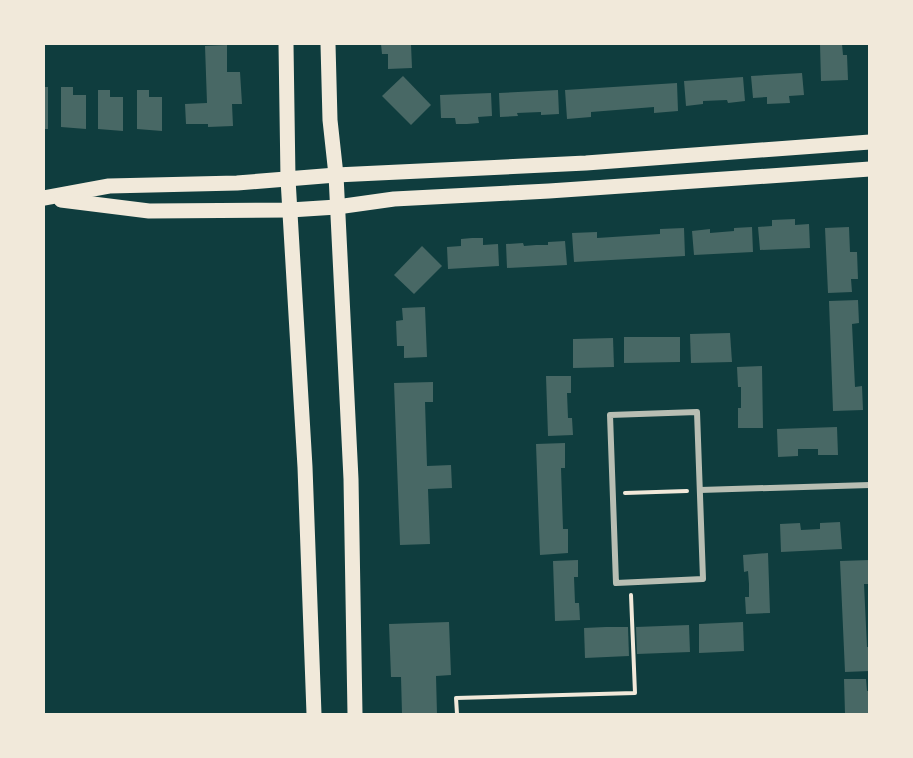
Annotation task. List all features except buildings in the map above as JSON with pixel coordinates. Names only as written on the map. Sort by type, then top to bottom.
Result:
[{"type":"highway","points":[[286,44],[288,179],[305,467],[314,714]]},
{"type":"highway","points":[[328,44],[330,120],[336,174],[351,479],[355,714]]},
{"type":"highway","points":[[45,198],[109,186],[237,183],[336,174],[586,164],[870,142]]},
{"type":"highway","points":[[45,198],[149,211],[290,210],[337,207],[394,199],[870,169]]},
{"type":"street","points":[[697,412],[703,579],[616,583],[613,493],[610,415],[697,412]]},
{"type":"street","points":[[700,490],[870,485]]},
{"type":"path","points":[[613,493],[700,490]]},
{"type":"path","points":[[457,714],[456,698],[635,693],[630,582]]}]
